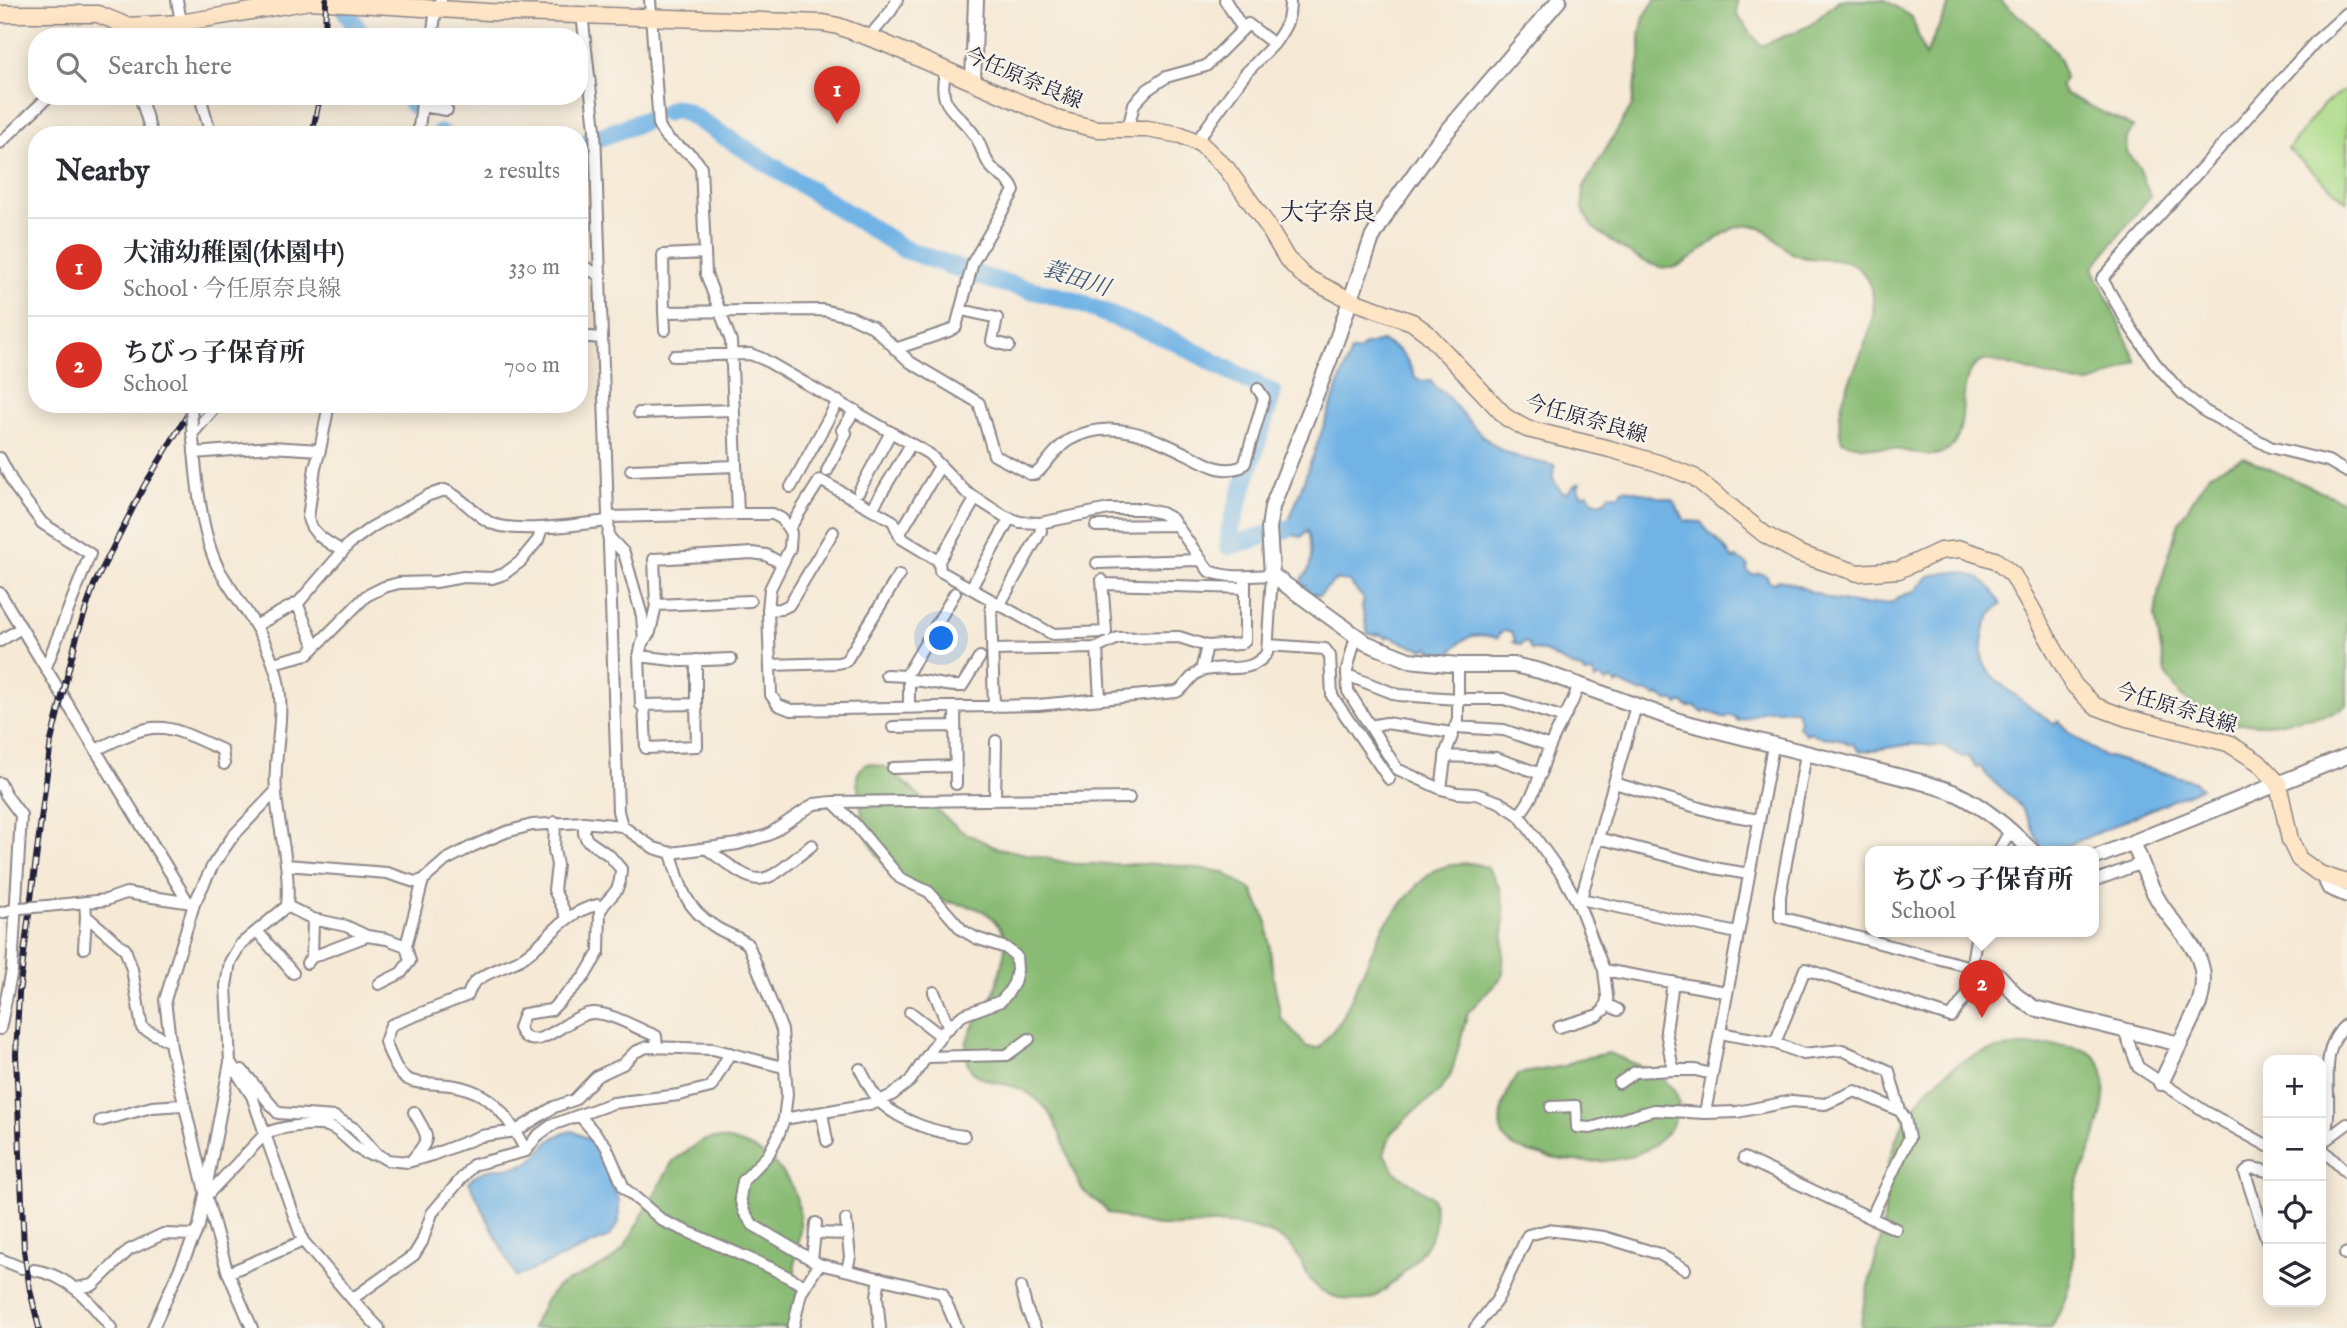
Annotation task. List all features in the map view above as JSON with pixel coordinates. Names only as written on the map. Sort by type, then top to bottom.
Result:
[{"type":"main road","name":"今任原奈良線","points":[[191,28],[310,1],[438,4],[582,14],[823,23],[869,37],[1081,127],[1147,129],[1181,135],[1196,142],[1227,169],[1265,222],[1287,259],[1305,277],[1350,300],[1412,322],[1427,333],[1507,418],[1527,429],[1610,449],[1694,477],[1764,534],[1800,554],[1858,573],[1899,570],[1940,551],[1961,549],[1995,560],[2013,575],[2074,685],[2095,706],[2127,718],[2228,743],[2258,762],[2278,783]]},
{"type":"main road","name":"今任原奈良線","points":[[0,13],[98,14],[116,28]]},
{"type":"main road","points":[[2278,783],[2290,840],[2299,859],[2320,874],[2347,883]]},
{"type":"street","points":[[177,0],[182,28]]},
{"type":"street","points":[[650,0],[659,126],[664,137],[689,152],[701,167],[706,274],[730,335],[738,514]]},
{"type":"street","points":[[869,37],[897,0]]},
{"type":"street","points":[[973,80],[976,0]]},
{"type":"street","points":[[1225,0],[1243,29]]},
{"type":"street","points":[[1196,142],[1245,74],[1284,30],[1290,18],[1290,0]]},
{"type":"street","points":[[257,625],[297,603],[349,542],[429,495],[445,490],[453,493],[491,524],[542,528],[608,519],[738,514],[773,514],[782,519],[789,529],[790,548],[770,589],[768,610],[771,695],[778,705],[791,709],[995,707],[1176,692],[1182,690],[1192,676],[1201,671],[1255,665],[1267,653],[1268,645],[1272,575],[1269,528],[1272,507],[1330,359],[1372,238],[1433,148],[1559,0]]},
{"type":"street","points":[[434,28],[438,4]]},
{"type":"street","points":[[2347,13],[2308,50],[2102,279],[2129,326],[2155,363],[2182,393],[2198,406],[2270,446],[2328,461],[2347,472]]},
{"type":"street","points":[[582,14],[584,28]]},
{"type":"street","points":[[1128,129],[1135,104],[1147,90],[1166,77],[1206,66],[1248,24],[1274,44]]},
{"type":"street","points":[[588,68],[595,130],[618,811],[622,826]]},
{"type":"street","points":[[895,349],[956,327],[973,262],[1014,191],[1011,183],[990,167],[975,137],[949,107],[941,89],[946,69]]},
{"type":"street","points":[[0,143],[40,105]]},
{"type":"street","points":[[143,105],[149,126]]},
{"type":"street","points":[[203,105],[208,126]]},
{"type":"street","points":[[419,126],[422,105]]},
{"type":"street","points":[[434,105],[447,110]]},
{"type":"street","points":[[665,330],[663,255],[705,254]]},
{"type":"street","points":[[588,269],[601,276]]},
{"type":"street","points":[[664,312],[822,310],[852,317],[873,327],[910,362],[979,403],[994,455],[1030,474],[1040,470],[1070,439],[1108,429],[1144,434],[1218,469],[1241,467],[1245,463],[1264,398],[1258,389]]},
{"type":"street","points":[[962,310],[997,318],[992,341],[1009,345]]},
{"type":"street","points":[[588,337],[601,338]]},
{"type":"street","points":[[674,356],[750,354],[855,410],[929,454],[966,492],[1010,519],[1040,523],[1087,512],[1143,509],[1161,513],[1172,519],[1209,571],[1245,582]]},
{"type":"street","points":[[791,487],[838,401]]},
{"type":"street","points":[[639,413],[733,410]]},
{"type":"street","points":[[827,471],[846,433],[842,430],[855,410]]},
{"type":"street","points":[[191,413],[197,486],[209,541],[219,569],[257,625],[273,663],[282,709],[275,792],[286,865],[287,905]]},
{"type":"street","points":[[192,430],[209,413]]},
{"type":"street","points":[[327,413],[307,519],[310,527],[342,551]]},
{"type":"street","points":[[859,491],[891,432]]},
{"type":"street","points":[[872,509],[911,444]]},
{"type":"street","points":[[194,453],[271,447],[320,450]]},
{"type":"street","points":[[0,458],[15,487],[42,523],[90,554],[46,667]]},
{"type":"street","points":[[631,470],[736,466]]},
{"type":"street","points":[[899,535],[940,466]]},
{"type":"street","points":[[789,529],[820,480],[893,521],[899,535],[939,561]]},
{"type":"street","points":[[976,498],[939,561],[940,570],[1052,634],[1106,632],[1102,582],[1245,582],[1272,575]]},
{"type":"street","points":[[971,588],[1010,519]]},
{"type":"street","points":[[995,707],[991,607],[1000,604],[1041,531],[1040,523]]},
{"type":"street","points":[[1096,526],[1176,525]]},
{"type":"street","points":[[273,663],[308,654],[366,596],[384,587],[463,577],[492,578],[504,574],[520,562],[538,540],[542,528]]},
{"type":"street","points":[[768,610],[789,605],[833,532]]},
{"type":"street","points":[[608,536],[624,553],[642,616],[644,640]]},
{"type":"street","points":[[696,704],[641,705],[639,656],[644,640],[650,632],[656,605],[654,559],[752,553],[766,555],[781,563]]},
{"type":"street","points":[[1097,563],[1200,560]]},
{"type":"street","points":[[770,665],[846,661],[899,575]]},
{"type":"street","points":[[1272,575],[1366,643],[1409,660],[1458,665],[1514,665],[1540,671],[1679,721],[1925,783],[1958,794],[2026,846]]},
{"type":"street","points":[[992,650],[1097,648],[1118,638],[1179,637],[1207,646],[1240,644],[1245,640],[1245,582]]},
{"type":"street","points":[[0,593],[191,903]]},
{"type":"street","points":[[909,708],[908,678],[955,593]]},
{"type":"street","points":[[656,605],[750,601]]},
{"type":"street","points":[[297,603],[315,647]]},
{"type":"street","points":[[0,641],[21,628]]},
{"type":"street","points":[[1356,636],[1347,675],[1348,691],[1397,769],[1441,789],[1476,794],[1499,802],[1519,815],[1580,902],[1604,970],[1608,1005],[1618,1010]]},
{"type":"street","points":[[1268,645],[1325,649],[1330,656],[1332,696],[1388,779]]},
{"type":"street","points":[[1201,671],[1207,646]]},
{"type":"street","points":[[1097,648],[1100,699]]},
{"type":"street","points":[[639,656],[681,661],[731,659]]},
{"type":"street","points":[[886,675],[927,680],[943,687],[962,686],[980,657]]},
{"type":"street","points":[[645,705],[646,748],[697,746],[696,660]]},
{"type":"street","points":[[1441,789],[1446,756],[1458,720],[1458,665]]},
{"type":"street","points":[[1347,675],[1398,695],[1514,701],[1564,718]]},
{"type":"street","points":[[1519,815],[1532,799],[1549,746],[1578,686]]},
{"type":"street","points":[[1580,902],[1636,706]]},
{"type":"street","points":[[955,708],[956,784]]},
{"type":"street","points":[[1370,726],[1387,723],[1453,730],[1504,730],[1549,746]]},
{"type":"street","points":[[893,727],[955,726]]},
{"type":"street","points":[[96,750],[135,730],[156,727],[175,729],[222,750],[224,764]]},
{"type":"street","points":[[995,800],[996,741]]},
{"type":"street","points":[[1705,1113],[1773,746]]},
{"type":"street","points":[[1806,754],[1780,896],[1780,917],[2000,976],[2018,997],[2034,1008],[2180,1044]]},
{"type":"street","points":[[1446,756],[1496,758],[1541,774]]},
{"type":"street","points":[[2099,856],[2347,756]]},
{"type":"street","points":[[893,768],[956,766]]},
{"type":"street","points":[[0,783],[21,815],[18,909],[12,970],[0,1028]]},
{"type":"street","points":[[1614,783],[1717,813],[1759,820]]},
{"type":"street","points":[[251,1328],[228,1273],[206,1196],[183,1105],[165,1000],[191,903],[233,836],[275,792]]},
{"type":"street","points":[[286,865],[387,873],[415,882],[423,880],[446,860],[472,846],[506,832],[555,822],[622,826],[654,848],[671,853],[738,844],[768,835],[814,804],[1129,798]]},
{"type":"street","points":[[784,1119],[879,1101],[910,1082],[945,1032],[963,1016],[1001,1001],[1014,984],[1017,970],[1016,956],[1006,948],[976,938],[962,930],[929,892],[900,878],[833,802]]},
{"type":"street","points":[[555,822],[554,850],[557,865],[554,890],[567,918]]},
{"type":"street","points":[[584,822],[587,840],[610,856],[621,869],[621,883],[616,894],[602,907],[598,952],[584,977],[551,1010],[524,1014],[519,1028],[522,1035],[538,1040],[582,1015],[595,1013],[656,1036],[657,1047]]},
{"type":"street","points":[[2001,846],[2010,831]]},
{"type":"street","points":[[1598,838],[1714,868],[1749,874]]},
{"type":"street","points":[[2133,842],[2157,898],[2193,945],[2203,968],[2203,992],[2161,1083]]},
{"type":"street","points":[[707,849],[741,874],[761,880],[774,876],[812,845]]},
{"type":"street","points":[[671,853],[684,898],[714,927],[739,937],[748,944],[782,1030],[787,1095],[784,1119],[768,1155],[743,1181],[740,1198],[744,1212],[753,1225],[816,1262],[942,1293],[957,1328]]},
{"type":"street","points":[[2099,879],[2142,863]]},
{"type":"street","points":[[2326,876],[2328,889],[2347,897]]},
{"type":"street","points":[[379,984],[408,966],[410,955],[407,946],[423,880]]},
{"type":"street","points":[[0,913],[106,900],[126,893],[191,903]]},
{"type":"street","points":[[84,948],[85,902]]},
{"type":"street","points":[[1580,902],[1737,933]]},
{"type":"street","points":[[287,905],[313,919],[346,926],[368,936],[407,946]]},
{"type":"street","points":[[287,905],[240,945],[230,962],[226,986],[228,1053],[230,1062],[252,1096],[303,1241],[379,1328]]},
{"type":"street","points":[[526,1151],[516,1131],[487,1096],[467,1087],[408,1080],[399,1073],[385,1042],[391,1025],[468,995],[473,982],[492,970],[520,959],[567,918],[590,906],[602,907]]},
{"type":"street","points":[[86,916],[125,949],[132,969],[142,1028],[170,1041]]},
{"type":"street","points":[[313,919],[310,960],[368,936]]},
{"type":"street","points":[[257,930],[293,973]]},
{"type":"street","points":[[1774,1044],[1805,969],[1951,1017],[1967,995],[1976,937]]},
{"type":"street","points":[[1604,970],[1726,992]]},
{"type":"street","points":[[1673,1070],[1665,1031],[1674,982]]},
{"type":"street","points":[[934,992],[945,1032]]},
{"type":"street","points":[[1559,1027],[1598,1016],[1604,1010],[1607,1000]]},
{"type":"street","points":[[909,1012],[945,1032]]},
{"type":"street","points":[[2326,1080],[2334,1038],[2347,1024]]},
{"type":"street","points":[[2124,1030],[2138,1067],[2206,1112],[2263,1143]]},
{"type":"street","points":[[1720,1033],[1774,1044],[1803,1054],[1842,1051],[1889,1071],[1909,1138],[1871,1218]]},
{"type":"street","points":[[926,1057],[1007,1055],[1029,1039]]},
{"type":"street","points":[[230,1062],[241,1068],[278,1113],[335,1117],[355,1129],[377,1154],[387,1160],[412,1160],[481,1136],[516,1131],[554,1107],[574,1100],[597,1076],[623,1064],[635,1052],[647,1047],[713,1049],[783,1067]]},
{"type":"street","points":[[352,1299],[414,1255],[422,1242],[432,1213],[473,1165],[526,1151],[537,1136],[552,1125],[613,1103],[679,1095],[711,1087],[730,1053]]},
{"type":"street","points":[[152,1328],[195,1235],[206,1196],[230,1062]]},
{"type":"street","points":[[860,1069],[879,1101],[893,1112],[922,1126],[964,1136]]},
{"type":"street","points":[[1619,1083],[1636,1072],[1695,1070],[1712,1074]]},
{"type":"street","points":[[1551,1107],[1576,1106],[1577,1127],[1581,1129],[1654,1110],[1737,1112],[1792,1101],[1825,1104],[1855,1091],[1900,1111]]},
{"type":"street","points":[[100,1121],[152,1107],[183,1105]]},
{"type":"street","points":[[412,1160],[428,1137],[414,1112]]},
{"type":"street","points":[[822,1113],[827,1141]]},
{"type":"street","points":[[580,1116],[606,1146],[624,1188],[663,1222],[771,1268],[805,1286]]},
{"type":"street","points":[[2326,1141],[2347,1124]]},
{"type":"street","points":[[206,1196],[265,1134],[273,1130],[318,1125],[331,1128],[343,1134],[364,1153],[377,1154]]},
{"type":"street","points":[[2326,1150],[2347,1173]]},
{"type":"street","points":[[1744,1158],[1896,1229]]},
{"type":"street","points":[[2263,1170],[2251,1168],[2245,1174],[2263,1229]]},
{"type":"street","points":[[846,1220],[850,1257],[847,1270]]},
{"type":"street","points":[[793,1328],[801,1293],[816,1262],[815,1228],[848,1234]]},
{"type":"street","points":[[1475,1328],[1497,1300],[1528,1235],[1549,1230],[1604,1237],[1660,1254],[1685,1269]]},
{"type":"street","points":[[76,1288],[93,1285],[129,1250],[163,1234],[195,1235]]},
{"type":"street","points":[[228,1273],[303,1241]]},
{"type":"street","points":[[0,1259],[22,1268]]},
{"type":"street","points":[[34,1270],[47,1272],[76,1288],[90,1300],[111,1328]]},
{"type":"street","points":[[880,1278],[877,1296],[880,1328]]},
{"type":"street","points":[[1021,1287],[1035,1328]]},
{"type":"green space","points":[[1655,0],[1737,0],[1737,15],[1761,46],[1809,26],[1839,0],[1885,0],[1912,17],[1925,56],[1949,5],[1954,0],[1999,0],[2040,34],[2057,55],[2065,79],[2060,86],[2065,94],[2133,127],[2127,138],[2126,152],[2139,167],[2150,196],[2093,268],[2137,362],[2088,383],[2063,380],[2002,363],[1983,361],[1973,368],[1967,378],[1958,435],[1952,446],[1942,453],[1924,455],[1842,441],[1839,421],[1843,401],[1873,319],[1873,299],[1867,279],[1861,270],[1845,261],[1796,255],[1764,230],[1748,225],[1729,230],[1677,266],[1661,267],[1630,253],[1592,227],[1583,209],[1583,188],[1632,105],[1640,57],[1640,34],[1644,17]]},
{"type":"green space","points":[[2347,88],[2347,202],[2288,149],[2323,105]]},
{"type":"green space","points":[[2243,457],[2347,503],[2347,705],[2331,714],[2270,724],[2233,724],[2206,714],[2181,696],[2165,673],[2155,616],[2159,588],[2179,522],[2209,474]]},
{"type":"green space","points":[[868,763],[887,768],[961,831],[997,848],[1074,864],[1170,864],[1222,872],[1252,890],[1267,922],[1281,1018],[1307,1047],[1319,1048],[1342,1019],[1383,927],[1417,885],[1435,870],[1453,864],[1471,863],[1487,867],[1500,888],[1504,911],[1503,976],[1468,1012],[1451,1075],[1437,1094],[1391,1133],[1384,1154],[1395,1172],[1432,1197],[1434,1205],[1435,1221],[1431,1237],[1407,1269],[1387,1288],[1370,1299],[1343,1299],[1320,1290],[1293,1249],[1271,1234],[1230,1224],[1147,1224],[1108,1213],[1084,1192],[1075,1176],[1055,1122],[1038,1100],[1018,1088],[983,1078],[970,1069],[966,1052],[969,1035],[993,994],[1003,958],[1005,937],[985,912],[927,896],[904,883],[885,865],[870,843],[863,823],[857,775]]},
{"type":"green space","points":[[2057,1045],[2081,1049],[2096,1058],[2103,1073],[2104,1097],[2092,1148],[2075,1193],[2071,1279],[2061,1309],[2050,1328],[1861,1328],[1864,1305],[1881,1240],[1890,1158],[1899,1132],[1917,1102],[1942,1076],[1971,1057],[2004,1048]]},
{"type":"green space","points":[[1608,1053],[1643,1067],[1666,1082],[1674,1091],[1678,1101],[1677,1113],[1668,1131],[1654,1145],[1616,1160],[1594,1162],[1551,1158],[1510,1145],[1502,1132],[1501,1114],[1506,1096],[1518,1074],[1565,1066],[1579,1059]]},
{"type":"green space","points":[[713,1138],[747,1146],[761,1154],[775,1164],[793,1191],[800,1225],[795,1263],[797,1328],[532,1328],[545,1301],[558,1286],[608,1263],[624,1248],[673,1161],[702,1141]]},
{"type":"water","points":[[1381,341],[1394,347],[1403,354],[1415,377],[1422,381],[1431,380],[1492,444],[1512,455],[1555,466],[1554,480],[1562,492],[1567,493],[1580,483],[1578,488],[1582,495],[1588,493],[1593,501],[1600,503],[1606,500],[1609,494],[1620,496],[1623,489],[1673,500],[1685,521],[1701,522],[1732,559],[1737,558],[1748,565],[1750,574],[1767,576],[1773,583],[1779,580],[1788,582],[1830,599],[1865,605],[1893,602],[1898,597],[1915,591],[1929,576],[1952,572],[1965,573],[1980,579],[1992,589],[2001,605],[1988,620],[1982,646],[1985,665],[1999,682],[2055,724],[2058,721],[2070,733],[2102,755],[2194,781],[2201,788],[2067,846],[2040,846],[2020,806],[1991,780],[1980,766],[1976,767],[1968,756],[1962,757],[1947,747],[1913,744],[1860,752],[1852,743],[1818,737],[1810,732],[1806,734],[1798,725],[1800,721],[1797,710],[1766,710],[1738,721],[1729,715],[1725,718],[1706,710],[1703,713],[1682,702],[1678,705],[1675,701],[1668,701],[1659,695],[1656,697],[1647,691],[1642,693],[1620,683],[1616,685],[1612,679],[1607,682],[1601,677],[1595,680],[1593,673],[1585,674],[1583,670],[1545,651],[1531,650],[1528,643],[1523,642],[1521,645],[1513,642],[1515,639],[1511,631],[1504,631],[1498,638],[1476,635],[1464,639],[1450,655],[1429,647],[1425,649],[1406,644],[1390,636],[1386,638],[1383,635],[1368,634],[1362,607],[1364,599],[1349,582],[1335,580],[1319,596],[1308,594],[1306,586],[1301,586],[1311,559],[1308,531],[1301,537],[1286,532],[1274,539],[1274,530],[1288,524],[1351,351],[1359,351],[1363,346]]},
{"type":"water","points":[[572,1131],[597,1143],[604,1155],[612,1186],[619,1200],[619,1223],[609,1237],[516,1277],[469,1182],[488,1170],[525,1164],[536,1157],[554,1138]]},
{"type":"waterway","name":"蓑田川","points":[[346,11],[356,28]]},
{"type":"waterway","name":"蓑田川","points":[[667,112],[675,108],[686,112],[904,249],[992,280],[1072,300],[1174,341],[1272,393],[1230,530],[1229,546],[1286,529]]},
{"type":"waterway","name":"蓑田川","points":[[600,137],[649,119]]},
{"type":"railway","points":[[325,28],[326,0]]},
{"type":"railway","points":[[314,126],[318,105]]},
{"type":"railway","points":[[39,1328],[24,1250],[16,1055],[19,993],[51,741],[77,636],[94,585],[144,486],[189,413]]},
{"type":"place","name":"大浦幼稚園(休園中)","points":[[837,124]]},
{"type":"place","name":"ちびっ子保育所","points":[[1982,1018]]},
{"type":"district","name":"大字奈良","points":[[1328,213]]}]
